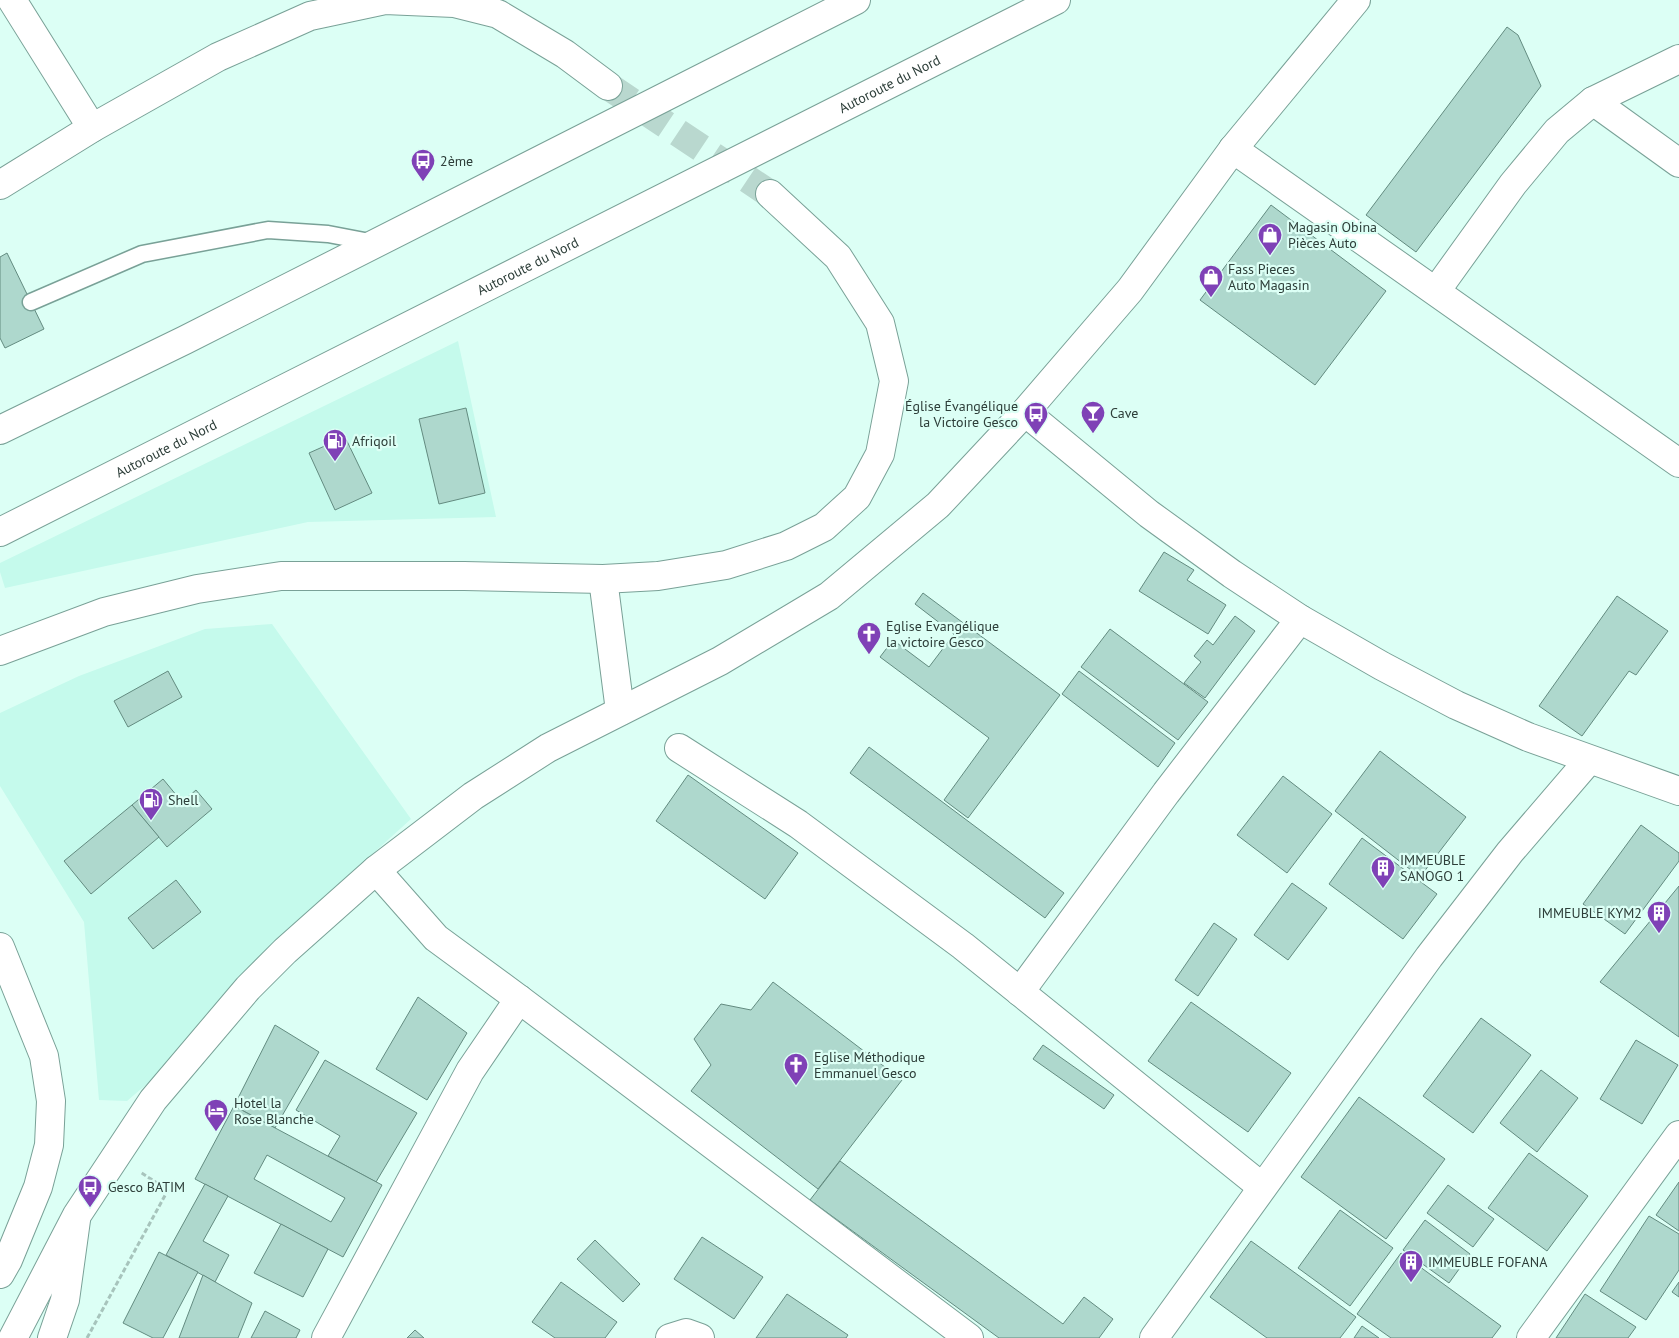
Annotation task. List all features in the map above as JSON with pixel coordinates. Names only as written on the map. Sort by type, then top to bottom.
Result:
[{"type":"main road","points":[[12,0],[92,128]]},
{"type":"main road","points":[[0,185],[92,128],[218,57],[310,16],[385,0],[454,3],[498,14],[565,54],[608,86]]},
{"type":"main road","points":[[0,430],[185,340],[856,0]]},
{"type":"main road","name":"Autoroute du Nord","points":[[0,532],[1056,0]]},
{"type":"main road","points":[[14,1338],[77,1215],[115,1155],[153,1100],[248,988],[376,870],[473,796],[548,748],[720,661],[829,596],[938,505],[1025,412],[1130,290],[1233,148],[1356,0]]},
{"type":"main road","points":[[1436,291],[1513,184],[1557,131],[1593,102],[1679,59]]},
{"type":"main road","points":[[1593,102],[1679,163]]},
{"type":"main road","points":[[1233,148],[1679,463]]},
{"type":"main road","points":[[0,651],[104,612],[197,589],[281,576],[464,576],[603,580],[658,576],[726,565],[786,546],[824,527],[857,497],[880,454],[894,381],[880,323],[838,256],[770,194]]},
{"type":"main road","points":[[1025,412],[1149,514],[1232,574],[1300,619],[1382,666],[1456,705],[1528,737],[1679,791]]},
{"type":"main road","points":[[603,580],[620,711]]},
{"type":"main road","points":[[1020,992],[1166,793],[1300,619]]},
{"type":"main road","points":[[679,748],[798,824],[963,946],[1262,1187]]},
{"type":"main road","points":[[1154,1338],[1435,949],[1510,852],[1589,760]]},
{"type":"main road","points":[[376,870],[436,938],[519,998],[969,1338]]},
{"type":"main road","points":[[0,947],[44,1056],[51,1101],[49,1145],[38,1188],[8,1260],[0,1274]]},
{"type":"main road","points":[[326,1338],[470,1071],[519,998]]},
{"type":"main road","points":[[1531,1338],[1679,1135]]},
{"type":"main road","points":[[52,1338],[65,1300],[77,1215]]},
{"type":"main road","points":[[670,1338],[686,1333],[700,1338]]},
{"type":"lane","points":[[31,302],[142,254],[268,230],[328,234],[375,243]]},
{"type":"path","points":[[87,1338],[168,1190],[115,1155]]},
{"type":"shaded area","points":[[458,341],[496,517],[308,522],[5,588],[0,572],[0,563]]},
{"type":"shaded area","points":[[272,624],[411,819],[337,886],[240,982],[155,1077],[127,1101],[99,1100],[84,922],[0,786],[0,713],[79,676],[205,629]]},
{"type":"building","points":[[1507,27],[1518,35],[1541,86],[1416,252],[1366,215]]},
{"type":"building","points":[[1271,205],[1386,291],[1315,385],[1200,300]]},
{"type":"building","points":[[7,253],[44,329],[5,348],[0,338],[0,257]]},
{"type":"building","points":[[466,408],[485,493],[439,504],[419,419]]},
{"type":"building","points":[[345,437],[372,493],[335,510],[309,453]]},
{"type":"building","points":[[1164,552],[1194,570],[1187,580],[1226,605],[1208,634],[1139,591]]},
{"type":"building","points":[[923,593],[1060,695],[968,818],[944,800],[989,738],[880,657],[893,640],[929,667],[954,634],[915,604]]},
{"type":"building","points":[[1617,596],[1668,631],[1636,675],[1629,671],[1582,736],[1539,706]]},
{"type":"building","points":[[1235,616],[1255,631],[1205,698],[1184,683],[1201,662],[1194,656],[1207,640],[1213,645]]},
{"type":"building","points":[[1110,629],[1208,702],[1178,740],[1081,667]]},
{"type":"building","points":[[168,671],[182,697],[128,727],[114,701]]},
{"type":"building","points":[[1079,671],[1175,743],[1158,767],[1062,694]]},
{"type":"building","points":[[869,747],[1064,893],[1045,918],[850,773]]},
{"type":"building","points":[[1380,751],[1466,817],[1420,877],[1335,811]]},
{"type":"building","points":[[688,775],[798,853],[765,899],[656,821]]},
{"type":"building","points":[[1283,776],[1332,814],[1287,873],[1237,835]]},
{"type":"building","points":[[163,779],[182,802],[196,790],[212,809],[167,847],[132,805]]},
{"type":"building","points":[[132,805],[159,837],[91,894],[64,861]]},
{"type":"building","points":[[1641,825],[1679,853],[1679,861],[1625,934],[1583,904]]},
{"type":"building","name":"IMMEUBLE SANOGO 1","points":[[1362,838],[1437,894],[1403,939],[1329,884]]},
{"type":"building","points":[[176,880],[201,912],[153,949],[128,918]]},
{"type":"building","points":[[1292,883],[1327,908],[1288,960],[1254,935]]},
{"type":"building","name":"IMMEUBLE KYM2","points":[[1679,886],[1679,1037],[1600,982]]},
{"type":"building","points":[[1214,923],[1237,939],[1198,996],[1175,980]]},
{"type":"building","name":"Eglise Méthodique Emmanuel Gesco","points":[[773,982],[902,1080],[818,1189],[691,1091],[711,1065],[694,1039],[721,1004],[751,1010]]},
{"type":"building","points":[[418,997],[467,1033],[427,1100],[376,1069]]},
{"type":"building","points":[[1191,1002],[1291,1073],[1248,1132],[1148,1061]]},
{"type":"building","points":[[1481,1018],[1531,1055],[1473,1133],[1423,1096]]},
{"type":"building","points":[[275,1025],[319,1052],[275,1128],[234,1106]]},
{"type":"building","points":[[1636,1040],[1678,1065],[1642,1124],[1600,1099]]},
{"type":"building","points":[[1043,1045],[1114,1095],[1104,1109],[1033,1059]]},
{"type":"building","points":[[325,1060],[417,1113],[376,1182],[328,1156],[340,1136],[296,1110]]},
{"type":"building","points":[[1541,1070],[1578,1098],[1537,1152],[1500,1123]]},
{"type":"building","points":[[1359,1097],[1445,1159],[1386,1239],[1301,1177]]},
{"type":"building","points":[[234,1106],[382,1185],[343,1257],[195,1179]],"holes":[[[267,1155],[345,1198],[331,1222],[254,1179]]]},
{"type":"building","points":[[1529,1153],[1588,1196],[1547,1251],[1488,1208]]},
{"type":"building","points":[[840,1161],[1063,1324],[1084,1297],[1113,1319],[1099,1338],[999,1338],[810,1200]]},
{"type":"building","points":[[1679,1182],[1679,1231],[1656,1215]]},
{"type":"building","points":[[205,1184],[228,1196],[203,1241],[229,1255],[215,1282],[166,1255]]},
{"type":"building","points":[[1448,1185],[1494,1219],[1473,1247],[1427,1213]]},
{"type":"building","points":[[1340,1210],[1393,1248],[1350,1306],[1298,1268]]},
{"type":"building","points":[[1649,1216],[1679,1234],[1679,1270],[1646,1320],[1600,1291]]},
{"type":"building","points":[[1425,1220],[1470,1254],[1449,1283],[1403,1250]]},
{"type":"building","points":[[281,1224],[328,1249],[303,1297],[254,1273]]},
{"type":"building","points":[[702,1237],[763,1277],[734,1319],[674,1279]]},
{"type":"building","points":[[595,1240],[640,1284],[623,1302],[577,1259]]},
{"type":"building","points":[[1251,1241],[1356,1317],[1340,1338],[1267,1338],[1210,1297]]},
{"type":"building","points":[[159,1252],[198,1272],[163,1338],[153,1338],[123,1323]]},
{"type":"building","name":"IMMEUBLE FOFANA","points":[[1401,1253],[1501,1326],[1492,1338],[1391,1338],[1357,1314]]},
{"type":"building","points":[[203,1275],[252,1303],[238,1338],[179,1338]]},
{"type":"building","points":[[561,1282],[617,1322],[605,1338],[555,1338],[532,1322]]},
{"type":"building","points":[[1679,1282],[1679,1297],[1672,1292]]},
{"type":"building","points":[[787,1294],[848,1335],[846,1338],[756,1338]]},
{"type":"building","points":[[1585,1294],[1636,1327],[1628,1338],[1556,1338]]},
{"type":"building","points":[[265,1311],[300,1330],[296,1338],[251,1338]]},
{"type":"building","points":[[1362,1326],[1379,1338],[1354,1338]]},
{"type":"building","points":[[415,1330],[424,1338],[407,1338]]},
{"type":"tunnel","points":[[608,86],[770,194]]},
{"type":"place","name":"2ème","points":[[423,182]]},
{"type":"place","name":"Magasin Obina Pièces Auto","points":[[1270,256]]},
{"type":"place","name":"Fass Pieces Auto Magasin","points":[[1211,298]]},
{"type":"place","name":"Cave","points":[[1093,434]]},
{"type":"place","name":"Église Évangélique la Victoire Gesco","points":[[1036,435]]},
{"type":"place","name":"Afriqoil","points":[[335,462]]},
{"type":"place","name":"Eglise Evangélique la victoire Gesco","points":[[869,655]]},
{"type":"place","name":"Shell","points":[[151,821]]},
{"type":"place","name":"IMMEUBLE SANOGO 1","points":[[1383,889]]},
{"type":"place","name":"IMMEUBLE KYM2","points":[[1659,934]]},
{"type":"place","name":"Eglise Méthodique Emmanuel Gesco","points":[[796,1086]]},
{"type":"place","name":"Hotel la Rose Blanche","points":[[216,1132]]},
{"type":"place","name":"Gesco BATIM","points":[[90,1208]]},
{"type":"place","name":"IMMEUBLE FOFANA","points":[[1411,1283]]}]
